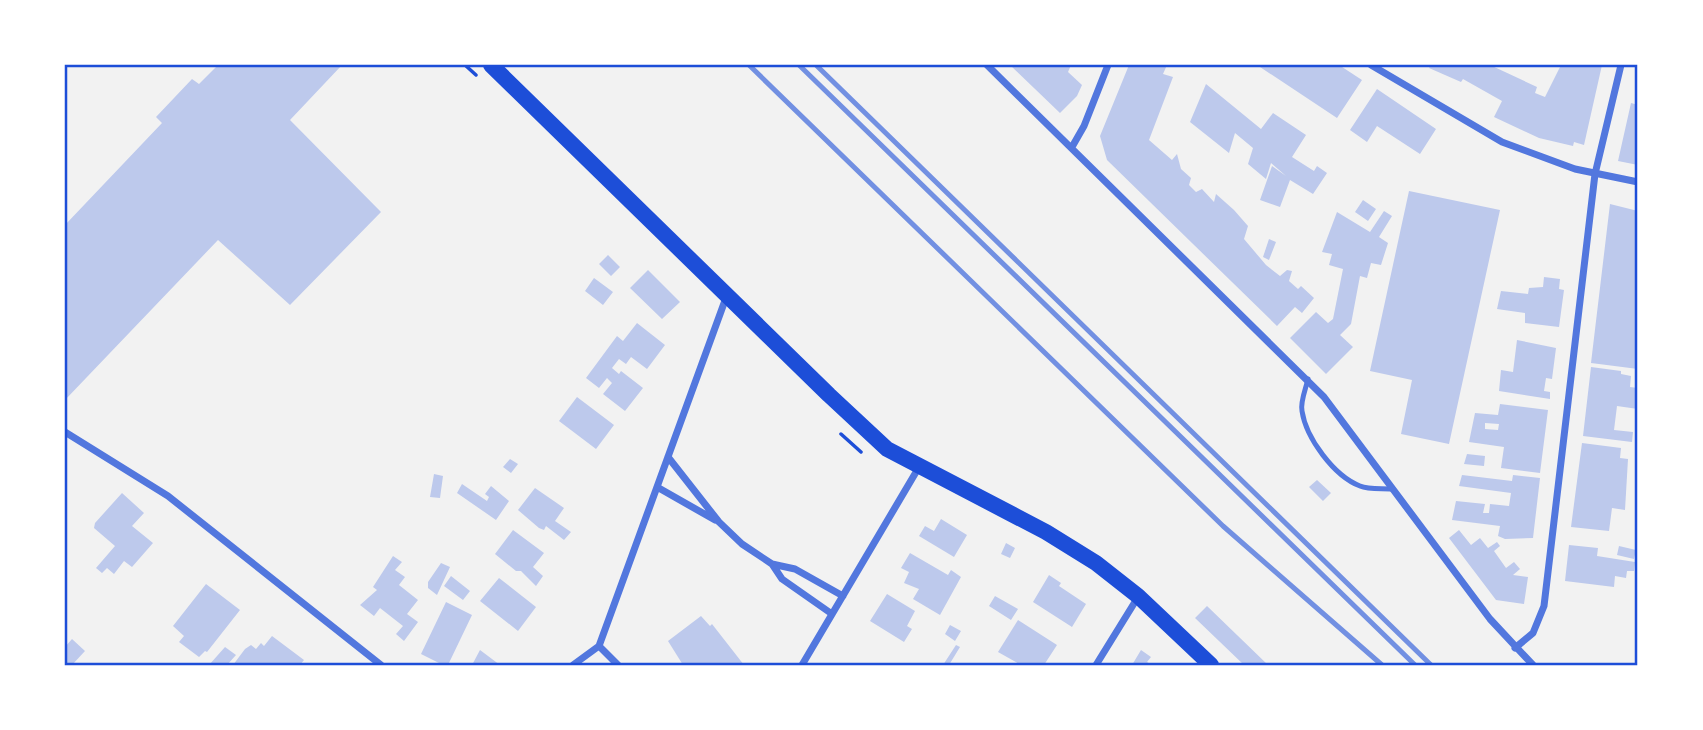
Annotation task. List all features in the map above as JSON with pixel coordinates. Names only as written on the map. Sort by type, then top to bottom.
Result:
[{"type":"main road","points":[[491,65],[887,449],[1046,531],[1096,563],[1138,596],[1211,665]]},
{"type":"street","points":[[987,65],[1308,379],[1490,619],[1533,665]]},
{"type":"street","points":[[1072,147],[1084,126],[1108,65]]},
{"type":"street","points":[[1371,65],[1502,142],[1595,174],[1638,182]]},
{"type":"street","points":[[1515,648],[1534,633],[1544,606],[1595,174],[1621,65]]},
{"type":"street","points":[[573,665],[599,646],[727,295]]},
{"type":"street","points":[[65,432],[168,496],[381,665]]},
{"type":"street","points":[[668,457],[719,522],[742,544],[772,564],[794,569],[843,596]]},
{"type":"street","points":[[802,665],[919,467]]},
{"type":"street","points":[[657,487],[719,522]]},
{"type":"street","points":[[772,564],[782,579],[832,614]]},
{"type":"street","points":[[1096,665],[1138,596]]},
{"type":"street","points":[[599,646],[618,665]]},
{"type":"lane","points":[[1308,379],[1301,410],[1312,436],[1325,456],[1341,474],[1361,487],[1392,489]]},
{"type":"building","points":[[218,65],[342,65],[290,120],[381,212],[290,305],[218,240],[65,400],[65,225],[162,123],[156,117],[192,79],[199,84]]},
{"type":"building","points":[[1010,65],[1071,65],[1068,72],[1082,85],[1077,96],[1060,113]]},
{"type":"building","points":[[1129,65],[1167,65],[1163,74],[1173,77],[1149,140],[1172,160],[1177,154],[1181,169],[1191,178],[1189,185],[1196,192],[1202,189],[1214,202],[1216,194],[1234,210],[1248,226],[1244,239],[1266,265],[1280,276],[1287,270],[1292,271],[1289,281],[1298,289],[1301,286],[1314,298],[1302,313],[1295,307],[1277,326],[1107,160],[1100,136]]},
{"type":"building","points":[[1257,65],[1339,65],[1362,80],[1337,118]]},
{"type":"building","points":[[1431,65],[1490,65],[1537,87],[1535,93],[1545,97],[1561,65],[1602,65],[1584,145],[1574,142],[1573,146],[1539,138],[1494,117],[1502,101],[1463,79],[1461,82],[1429,68]]},
{"type":"building","points":[[1206,84],[1261,129],[1273,113],[1306,135],[1292,157],[1314,171],[1317,166],[1327,173],[1313,194],[1290,180],[1280,207],[1260,200],[1272,166],[1286,176],[1271,163],[1266,179],[1248,164],[1253,148],[1235,133],[1229,153],[1190,122]]},
{"type":"building","points":[[1377,89],[1436,129],[1420,154],[1377,126],[1367,142],[1350,130]]},
{"type":"building","points":[[1631,103],[1638,105],[1638,165],[1618,161]]},
{"type":"building","points":[[1409,191],[1500,210],[1449,444],[1401,434],[1412,380],[1370,371]]},
{"type":"building","points":[[1363,200],[1376,209],[1368,221],[1355,212]]},
{"type":"building","points":[[1610,204],[1638,211],[1638,305],[1635,326],[1638,326],[1638,369],[1591,363]]},
{"type":"building","points":[[1384,211],[1392,216],[1379,237],[1388,243],[1381,265],[1371,263],[1367,278],[1360,276],[1351,324],[1340,335],[1353,347],[1326,374],[1290,338],[1316,312],[1328,323],[1333,319],[1343,269],[1329,265],[1332,254],[1322,252],[1337,212],[1370,232]]},
{"type":"building","points":[[1269,239],[1276,242],[1269,260],[1263,257]]},
{"type":"building","points":[[608,255],[620,267],[611,276],[599,264]]},
{"type":"building","points":[[648,270],[680,302],[662,319],[630,288]]},
{"type":"building","points":[[1544,277],[1560,279],[1559,289],[1564,290],[1559,327],[1525,323],[1525,313],[1497,309],[1501,291],[1528,294],[1529,288],[1543,287]]},
{"type":"building","points":[[594,278],[613,292],[603,305],[585,291]]},
{"type":"building","points":[[637,323],[665,345],[647,369],[631,357],[626,364],[619,359],[612,368],[619,374],[621,371],[643,388],[625,411],[603,394],[612,383],[607,378],[599,388],[586,378],[617,336],[623,341]]},
{"type":"building","points":[[1517,340],[1556,348],[1552,379],[1546,378],[1544,391],[1550,392],[1550,399],[1499,391],[1501,370],[1513,372]]},
{"type":"building","points":[[1591,367],[1621,371],[1621,374],[1631,376],[1630,387],[1638,388],[1638,409],[1617,406],[1614,430],[1633,432],[1632,442],[1583,436]]},
{"type":"building","points":[[577,397],[614,425],[596,449],[559,421]]},
{"type":"building","points":[[1500,404],[1548,410],[1540,473],[1501,468],[1504,447],[1469,442],[1475,413],[1498,415]],"holes":[[[1485,423],[1499,424],[1498,430],[1485,429]]]},
{"type":"building","points":[[1582,443],[1621,448],[1620,458],[1628,459],[1625,510],[1612,508],[1609,531],[1571,527]]},
{"type":"building","points":[[1467,454],[1485,456],[1484,466],[1464,464]]},
{"type":"building","points":[[510,459],[518,464],[511,473],[503,467]]},
{"type":"building","points":[[434,474],[443,476],[440,498],[430,497]]},
{"type":"building","points":[[1462,475],[1512,481],[1513,475],[1540,478],[1533,538],[1505,539],[1498,536],[1500,526],[1452,520],[1456,501],[1485,504],[1483,513],[1489,513],[1490,504],[1509,506],[1511,493],[1459,486]]},
{"type":"building","points":[[1317,480],[1331,493],[1323,501],[1309,487]]},
{"type":"building","points":[[462,484],[487,501],[489,497],[485,494],[491,486],[509,501],[496,520],[457,493]]},
{"type":"building","points":[[535,488],[564,508],[555,521],[571,532],[564,540],[546,526],[544,530],[539,528],[518,510]]},
{"type":"building","points":[[122,493],[144,513],[132,526],[153,543],[132,567],[124,561],[114,574],[107,568],[102,573],[96,568],[115,546],[94,528],[95,523]]},
{"type":"building","points":[[941,519],[967,535],[954,557],[919,536],[925,526],[934,531]]},
{"type":"building","points":[[513,530],[544,553],[533,567],[543,576],[536,586],[521,571],[516,571],[495,554]]},
{"type":"building","points":[[1459,530],[1471,545],[1480,538],[1488,548],[1497,542],[1500,546],[1494,551],[1506,568],[1514,562],[1520,569],[1513,575],[1528,577],[1524,604],[1496,600],[1449,538]]},
{"type":"building","points":[[1006,543],[1015,548],[1010,558],[1001,554]]},
{"type":"building","points":[[1569,545],[1598,548],[1597,556],[1635,562],[1634,571],[1627,571],[1626,578],[1615,576],[1614,587],[1565,581]]},
{"type":"building","points":[[1619,546],[1636,550],[1634,559],[1617,555]]},
{"type":"building","points":[[910,553],[948,575],[951,570],[961,577],[940,615],[913,599],[919,589],[904,583],[909,572],[901,568]]},
{"type":"building","points":[[393,556],[402,562],[395,570],[405,577],[399,585],[418,600],[407,614],[418,622],[404,641],[396,634],[403,626],[380,608],[374,616],[360,605],[377,590],[373,587]]},
{"type":"building","points":[[441,563],[450,567],[437,595],[428,588],[428,582]]},
{"type":"building","points":[[1049,575],[1061,583],[1059,586],[1086,604],[1072,627],[1033,602]]},
{"type":"building","points":[[451,576],[470,591],[463,600],[444,586]]},
{"type":"building","points":[[499,578],[536,607],[518,631],[480,601]]},
{"type":"building","points":[[206,584],[240,610],[207,652],[199,657],[179,642],[184,636],[173,626]]},
{"type":"building","points":[[887,594],[915,611],[907,626],[912,629],[904,642],[870,621]]},
{"type":"building","points":[[995,596],[1018,609],[1011,620],[989,606]]},
{"type":"building","points":[[446,602],[472,615],[448,665],[443,665],[421,654]]},
{"type":"building","points":[[1207,606],[1268,665],[1244,665],[1195,618]]},
{"type":"building","points":[[701,616],[710,626],[712,624],[744,665],[683,665],[668,641]]},
{"type":"building","points":[[1018,620],[1057,645],[1044,665],[1021,665],[998,652]]},
{"type":"building","points":[[950,625],[961,631],[955,641],[945,634]]},
{"type":"building","points":[[272,636],[304,660],[300,665],[233,665],[245,649],[251,645],[256,649],[261,643],[264,646]]},
{"type":"building","points":[[72,639],[85,651],[72,665],[65,665],[65,647]]},
{"type":"building","points":[[956,645],[960,647],[949,665],[943,665]]},
{"type":"building","points":[[225,647],[236,655],[227,665],[209,665]]},
{"type":"building","points":[[480,650],[500,665],[472,665]]},
{"type":"building","points":[[1141,650],[1151,657],[1147,662],[1152,665],[1132,665]]},
{"type":"railway","points":[[749,65],[1223,526],[1382,665]]},
{"type":"railway","points":[[799,65],[1415,665]]},
{"type":"railway","points":[[816,65],[1431,665]]}]
